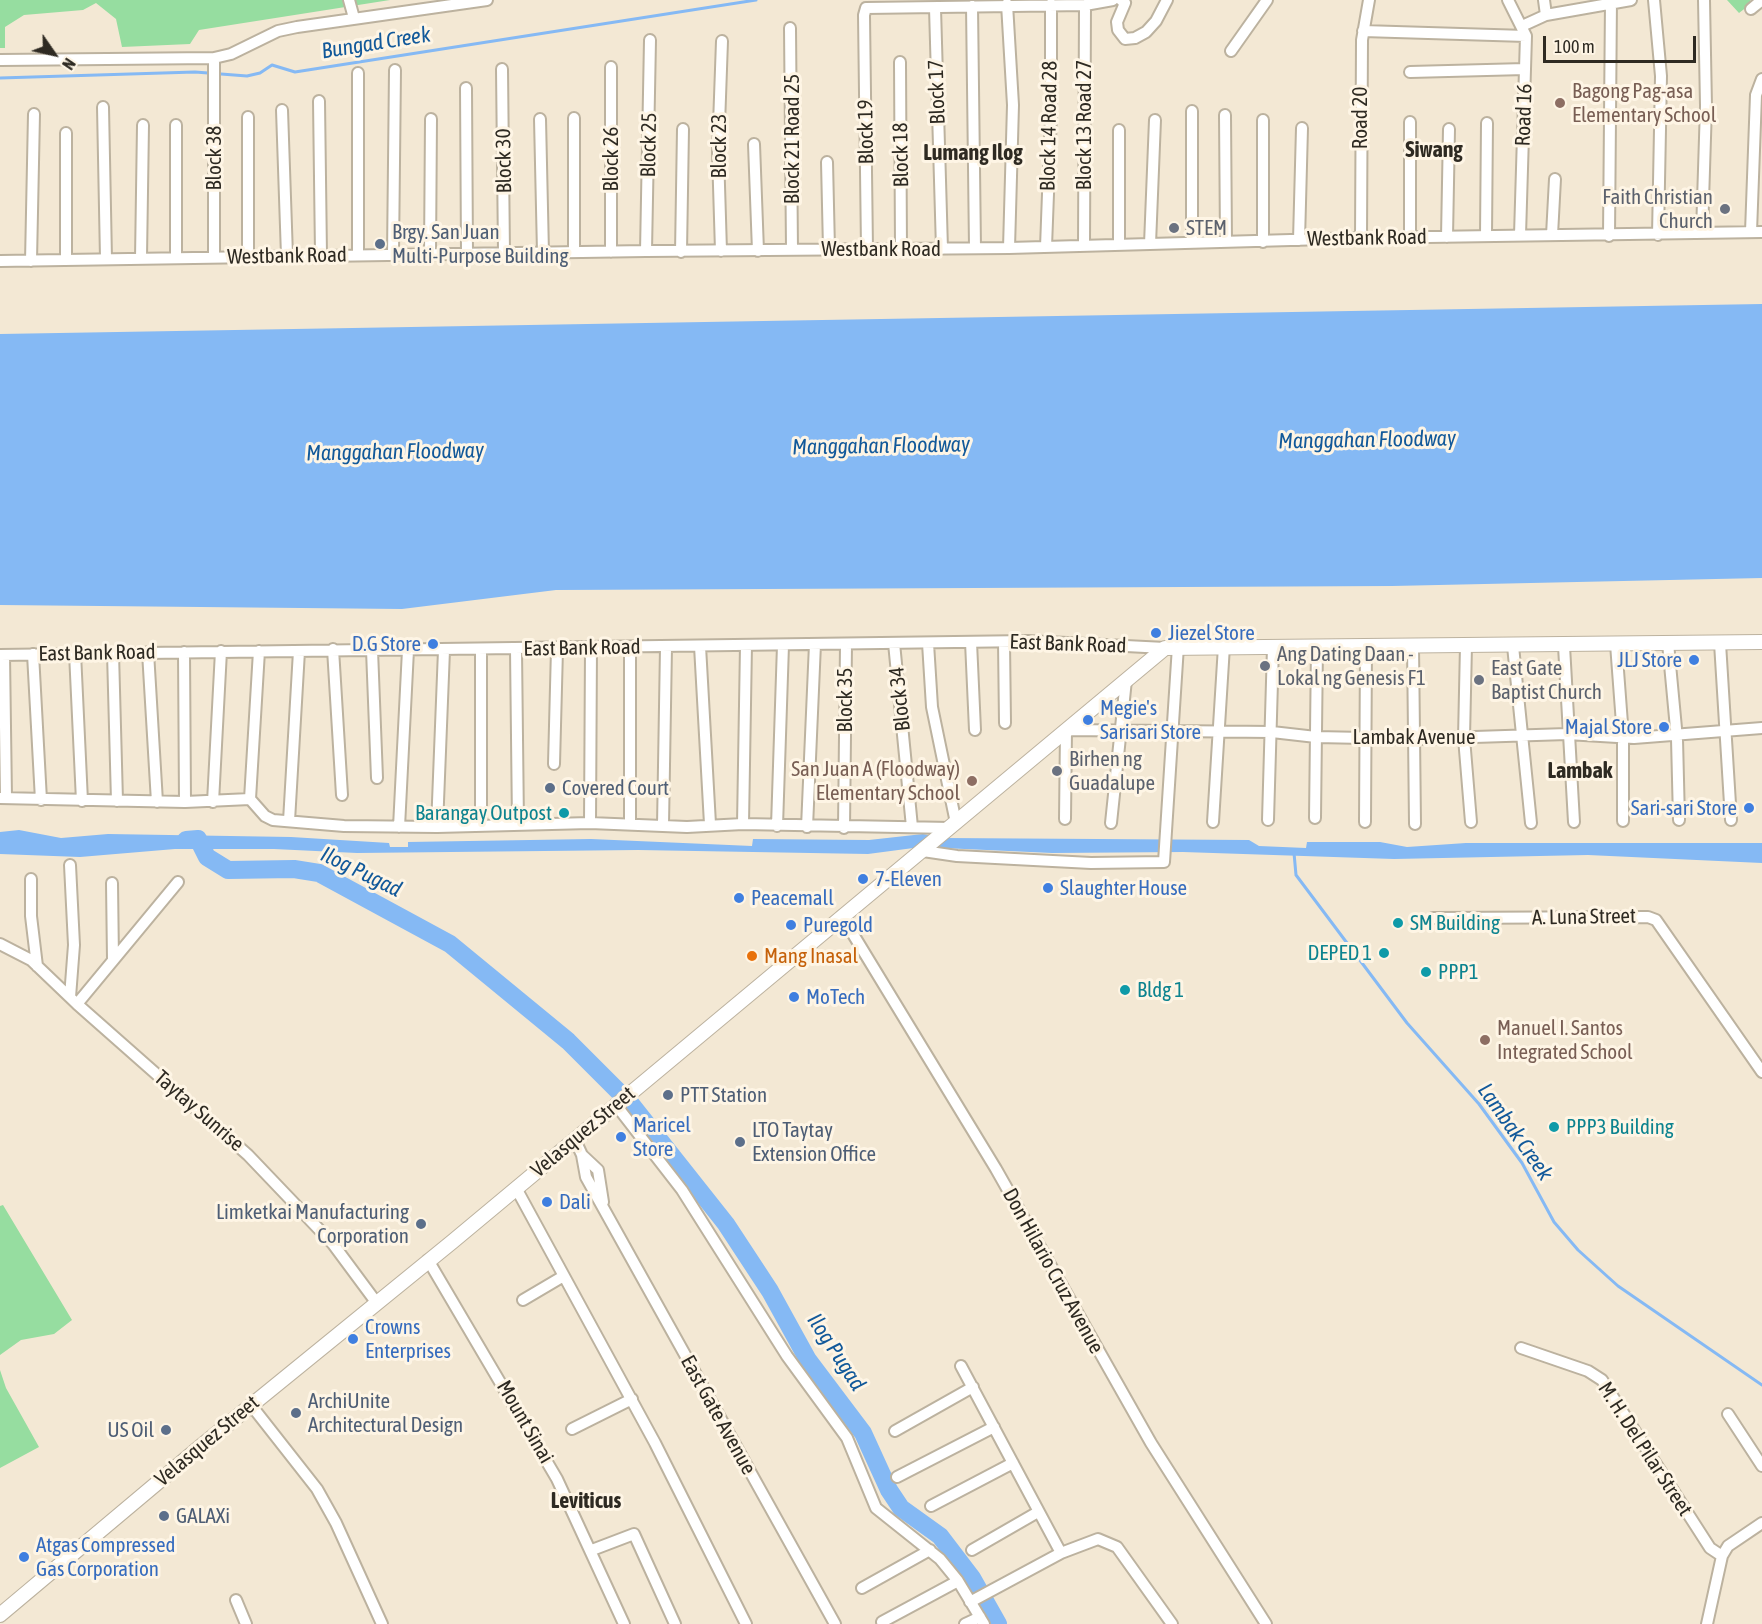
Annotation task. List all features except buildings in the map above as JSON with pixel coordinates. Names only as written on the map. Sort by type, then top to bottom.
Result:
[{"type":"main road","points":[[1171,647],[1564,646],[1762,642]]},
{"type":"main road","name":"Velasquez Street","points":[[0,1615],[953,826],[1126,680],[1171,647]]},
{"type":"street","points":[[349,0],[354,18]]},
{"type":"street","points":[[0,60],[214,62],[278,31],[487,0]]},
{"type":"street","points":[[934,8],[1008,4],[1085,4],[1113,0]]},
{"type":"street","points":[[1121,0],[1125,3],[1117,22],[1121,35],[1125,39],[1135,38],[1146,32],[1156,21],[1167,0]]},
{"type":"street","points":[[1231,51],[1267,0]]},
{"type":"street","name":"Road 20","points":[[1361,238],[1359,123],[1363,31],[1369,0]]},
{"type":"street","points":[[1508,0],[1524,31]]},
{"type":"street","points":[[1544,0],[1546,15]]},
{"type":"street","points":[[1363,31],[1524,31],[1546,15],[1631,0]]},
{"type":"street","points":[[1654,0],[1661,76],[1658,235]]},
{"type":"street","points":[[1702,233],[1706,106],[1704,0]]},
{"type":"street","points":[[1609,236],[1611,2]]},
{"type":"street","points":[[1008,4],[1013,105],[1010,249]]},
{"type":"street","name":"Block 14 Road 28","points":[[1046,247],[1051,114],[1051,4]]},
{"type":"street","name":"Block 13 Road 27","points":[[1084,246],[1085,4]]},
{"type":"street","name":"Block 19","points":[[867,249],[864,15],[869,6],[934,8]]},
{"type":"street","points":[[972,6],[975,248]]},
{"type":"street","name":"Block 17","points":[[934,8],[942,249]]},
{"type":"street","name":"Block 21 Road 25","points":[[790,28],[792,250]]},
{"type":"street","name":"Road 16","points":[[1520,235],[1524,31]]},
{"type":"street","name":"Block 25","points":[[646,250],[650,40]]},
{"type":"street","name":"Block 23","points":[[721,251],[718,153],[722,41]]},
{"type":"street","name":"Block 38","points":[[214,62],[214,257]]},
{"type":"street","name":"Block 18","points":[[900,62],[901,249]]},
{"type":"street","name":"Block 26","points":[[611,67],[611,252]]},
{"type":"street","name":"Block 30","points":[[502,69],[504,253]]},
{"type":"street","points":[[1410,72],[1525,69]]},
{"type":"street","points":[[393,254],[395,70]]},
{"type":"street","points":[[358,73],[358,255]]},
{"type":"street","points":[[1757,232],[1756,95],[1762,79]]},
{"type":"street","points":[[466,88],[466,254]]},
{"type":"street","points":[[320,101],[321,255]]},
{"type":"street","points":[[103,107],[106,259]]},
{"type":"street","points":[[282,110],[287,256]]},
{"type":"street","points":[[1192,111],[1192,243]]},
{"type":"street","points":[[31,261],[34,114]]},
{"type":"street","points":[[1225,115],[1226,242]]},
{"type":"street","points":[[248,117],[248,257]]},
{"type":"street","points":[[574,118],[574,252]]},
{"type":"street","points":[[430,254],[431,119]]},
{"type":"street","points":[[540,119],[543,253]]},
{"type":"street","points":[[1150,244],[1155,120]]},
{"type":"street","points":[[1263,120],[1263,242]]},
{"type":"street","points":[[1410,122],[1410,237]]},
{"type":"street","points":[[1486,236],[1487,123]]},
{"type":"street","points":[[141,258],[143,125]]},
{"type":"street","points":[[176,125],[176,258]]},
{"type":"street","points":[[1299,240],[1302,128]]},
{"type":"street","points":[[681,252],[683,129]]},
{"type":"street","points":[[1447,237],[1449,129]]},
{"type":"street","points":[[1119,130],[1119,244]]},
{"type":"street","points":[[66,133],[66,260]]},
{"type":"street","points":[[754,144],[758,251]]},
{"type":"street","points":[[827,162],[829,249]]},
{"type":"street","points":[[1552,235],[1555,179]]},
{"type":"street","name":"Westbank Road","points":[[0,261],[646,250],[681,252],[1010,249],[1361,238],[1757,232]]},
{"type":"street","points":[[971,642],[975,730]]},
{"type":"street","name":"East Bank Road","points":[[2,655],[333,649],[516,650],[971,642],[1171,647]]},
{"type":"street","points":[[1004,642],[1005,723]]},
{"type":"street","name":"Block 34","points":[[894,643],[912,827]]},
{"type":"street","points":[[259,651],[250,799],[269,819],[344,826],[399,827],[590,823],[687,827],[710,824],[844,828],[953,826],[932,707],[928,643]]},
{"type":"street","points":[[1668,643],[1676,734],[1679,820]]},
{"type":"street","points":[[1720,643],[1731,819]]},
{"type":"street","points":[[807,827],[815,644]]},
{"type":"street","name":"Block 35","points":[[844,828],[846,644]]},
{"type":"street","points":[[1616,644],[1623,737],[1623,821]]},
{"type":"street","points":[[743,824],[746,645]]},
{"type":"street","points":[[777,826],[783,645]]},
{"type":"street","points":[[1413,645],[1414,824]]},
{"type":"street","points":[[1466,645],[1464,738],[1471,822]]},
{"type":"street","points":[[700,646],[710,824]]},
{"type":"street","points":[[1213,822],[1224,646]]},
{"type":"street","points":[[1314,818],[1317,646]]},
{"type":"street","points":[[1365,822],[1366,646]]},
{"type":"street","points":[[1513,646],[1520,734],[1531,823]]},
{"type":"street","points":[[1564,646],[1567,734],[1574,822]]},
{"type":"street","points":[[630,647],[630,824]]},
{"type":"street","points":[[663,825],[666,647]]},
{"type":"street","points":[[922,851],[957,856],[1091,863],[1164,858],[1170,732],[1171,647]]},
{"type":"street","points":[[1268,820],[1273,647]]},
{"type":"street","points":[[590,823],[591,648]]},
{"type":"street","points":[[333,649],[342,795]]},
{"type":"street","points":[[554,764],[557,649]]},
{"type":"street","points":[[399,827],[408,650]]},
{"type":"street","points":[[437,827],[444,650]]},
{"type":"street","points":[[481,650],[481,825]]},
{"type":"street","points":[[516,650],[518,824]]},
{"type":"street","points":[[213,802],[221,651]]},
{"type":"street","points":[[289,821],[299,651]]},
{"type":"street","points":[[372,651],[377,778]]},
{"type":"street","points":[[148,652],[157,802]]},
{"type":"street","points":[[184,652],[185,802]]},
{"type":"street","points":[[75,653],[82,801]]},
{"type":"street","points":[[113,653],[117,801]]},
{"type":"street","points":[[33,654],[41,800]]},
{"type":"street","points":[[2,655],[3,798],[157,802],[213,802],[250,799]]},
{"type":"street","points":[[1111,823],[1118,732],[1126,680]]},
{"type":"street","name":"Lambak Avenue","points":[[1066,730],[1272,732],[1366,739],[1413,739],[1520,734],[1623,737],[1762,728]]},
{"type":"street","points":[[1065,819],[1066,730]]},
{"type":"street","points":[[70,866],[74,945],[73,1001]]},
{"type":"street","points":[[31,879],[31,916],[37,967]]},
{"type":"street","points":[[73,1001],[113,960],[178,882]]},
{"type":"street","points":[[112,883],[113,960]]},
{"type":"street","name":"Don Hilario Cruz Avenue","points":[[842,916],[996,1168],[1151,1443],[1266,1624]]},
{"type":"street","name":"A. Luna Street","points":[[1433,918],[1648,916],[1656,920],[1762,1072]]},
{"type":"street","name":"Taytay Sunrise","points":[[0,944],[24,954],[73,1001],[248,1155],[333,1244],[376,1302]]},
{"type":"street","points":[[616,1105],[682,1190],[787,1356],[848,1438],[876,1508],[891,1522],[930,1550],[975,1600],[982,1620],[965,1624]]},
{"type":"street","name":"East Gate Avenue","points":[[574,1140],[582,1155],[598,1170],[603,1205],[835,1624]]},
{"type":"street","points":[[516,1188],[562,1277],[632,1399],[746,1624]]},
{"type":"street","name":"Mount Sinai","points":[[428,1260],[557,1479],[592,1550],[624,1624]]},
{"type":"street","points":[[523,1300],[562,1277]]},
{"type":"street","name":"M. H. Del Pilar Street","points":[[1521,1348],[1588,1371],[1602,1380],[1710,1548],[1722,1556]]},
{"type":"street","points":[[961,1366],[1061,1553]]},
{"type":"street","points":[[895,1431],[973,1387]]},
{"type":"street","points":[[572,1429],[632,1399]]},
{"type":"street","points":[[251,1405],[317,1489],[336,1523],[382,1624]]},
{"type":"street","points":[[1728,1414],[1762,1466]]},
{"type":"street","points":[[897,1477],[994,1427]]},
{"type":"street","points":[[931,1506],[1013,1463]]},
{"type":"street","points":[[972,1550],[1038,1512]]},
{"type":"street","points":[[1707,1624],[1722,1556],[1728,1546],[1762,1523]]},
{"type":"street","points":[[592,1550],[634,1534],[675,1624]]},
{"type":"street","points":[[975,1600],[1061,1553],[1098,1539],[1117,1547],[1172,1624]]},
{"type":"street","points":[[862,1588],[930,1550]]},
{"type":"street","points":[[882,1622],[958,1581]]},
{"type":"street","points":[[236,1600],[246,1624]]},
{"type":"green space","points":[[0,0],[390,0],[199,30],[190,44],[122,47],[116,19],[96,3],[83,10],[24,15],[5,27],[5,48],[0,48]]},
{"type":"green space","points":[[1727,0],[1750,0],[1752,3],[1739,13]]},
{"type":"green space","points":[[3,1205],[72,1320],[54,1334],[21,1340],[0,1355],[0,1206]]},
{"type":"green space","points":[[0,1370],[6,1388],[39,1447],[0,1468]]},
{"type":"water","name":"Manggahan Floodway","points":[[1762,304],[1762,578],[1392,586],[556,590],[402,609],[0,605],[0,334]]},
{"type":"water","points":[[19,830],[61,838],[108,834],[291,837],[389,843],[390,847],[408,847],[408,842],[591,839],[752,846],[753,839],[869,840],[923,834],[945,838],[1249,840],[1259,846],[1306,848],[1307,842],[1380,842],[1407,847],[1466,843],[1762,843],[1762,863],[1588,855],[1394,859],[1183,852],[1052,853],[921,847],[868,854],[638,850],[357,853],[274,849],[175,849],[80,857],[0,854],[0,832]]},
{"type":"waterway","name":"Bungad Creek","points":[[0,78],[195,72],[247,76],[260,73],[272,65],[295,72],[756,0]]},
{"type":"waterway","name":"Ilog Pugad","points":[[186,840],[198,839],[207,857],[228,870],[294,869],[319,873],[450,944],[568,1041],[618,1091]]},
{"type":"waterway","name":"Lambak Creek","points":[[1294,853],[1296,875],[1407,1023],[1479,1104],[1522,1163],[1554,1222],[1578,1250],[1618,1286],[1762,1385]]},
{"type":"waterway","name":"Ilog Pugad","points":[[631,1104],[726,1224],[770,1291],[808,1360],[863,1433],[889,1490],[901,1508],[940,1536],[972,1578],[998,1624]]},
{"type":"place","name":"Bagong Pag-asa Elementary School","points":[[1560,103]]},
{"type":"place","name":"Faith Christian Church","points":[[1725,209]]},
{"type":"place","name":"STEM","points":[[1174,228]]},
{"type":"place","name":"Brgy. San Juan Multi-Purpose Building","points":[[380,244]]},
{"type":"place","name":"Jiezel Store","points":[[1156,633]]},
{"type":"place","name":"D.G Store","points":[[433,644]]},
{"type":"place","name":"JLJ Store","points":[[1694,660]]},
{"type":"place","name":"Ang Dating Daan - Lokal ng Genesis F1","points":[[1265,666]]},
{"type":"place","name":"East Gate Baptist Church","points":[[1479,680]]},
{"type":"place","name":"Megie's Sarisari Store","points":[[1088,720]]},
{"type":"place","name":"Majal Store","points":[[1664,727]]},
{"type":"place","name":"Birhen ng Guadalupe","points":[[1057,771]]},
{"type":"place","name":"San Juan A (Floodway) Elementary School","points":[[972,781]]},
{"type":"place","name":"Covered Court","points":[[550,788]]},
{"type":"place","name":"Sari-sari Store","points":[[1749,808]]},
{"type":"place","name":"Barangay Outpost","points":[[564,813]]},
{"type":"place","name":"7-Eleven","points":[[863,879]]},
{"type":"place","name":"Slaughter House","points":[[1048,888]]},
{"type":"place","name":"Peacemall","points":[[739,898]]},
{"type":"place","name":"SM Building","points":[[1398,923]]},
{"type":"place","name":"Puregold","points":[[791,925]]},
{"type":"place","name":"DEPED 1","points":[[1384,953]]},
{"type":"place","name":"Mang Inasal","points":[[752,956]]},
{"type":"place","name":"PPP1","points":[[1426,972]]},
{"type":"place","name":"Bldg 1","points":[[1125,990]]},
{"type":"place","name":"MoTech","points":[[794,997]]},
{"type":"place","name":"Manuel I. Santos Integrated School","points":[[1485,1040]]},
{"type":"place","name":"PTT Station","points":[[668,1095]]},
{"type":"place","name":"PPP3 Building","points":[[1554,1127]]},
{"type":"place","name":"Maricel Store","points":[[621,1137]]},
{"type":"place","name":"LTO Taytay Extension Office","points":[[740,1142]]},
{"type":"place","name":"Dali","points":[[547,1202]]},
{"type":"place","name":"Limketkai Manufacturing Corporation","points":[[421,1224]]},
{"type":"place","name":"Crowns Enterprises","points":[[353,1339]]},
{"type":"place","name":"ArchiUnite Architectural Design","points":[[296,1413]]},
{"type":"place","name":"US Oil","points":[[166,1430]]},
{"type":"place","name":"GALAXi","points":[[164,1516]]},
{"type":"place","name":"Atgas Compressed Gas Corporation","points":[[24,1557]]},
{"type":"district","name":"Siwang","points":[[1434,150]]},
{"type":"district","name":"Lumang Ilog","points":[[973,153]]},
{"type":"district","name":"Lambak","points":[[1580,771]]},
{"type":"district","name":"Leviticus","points":[[586,1501]]}]
